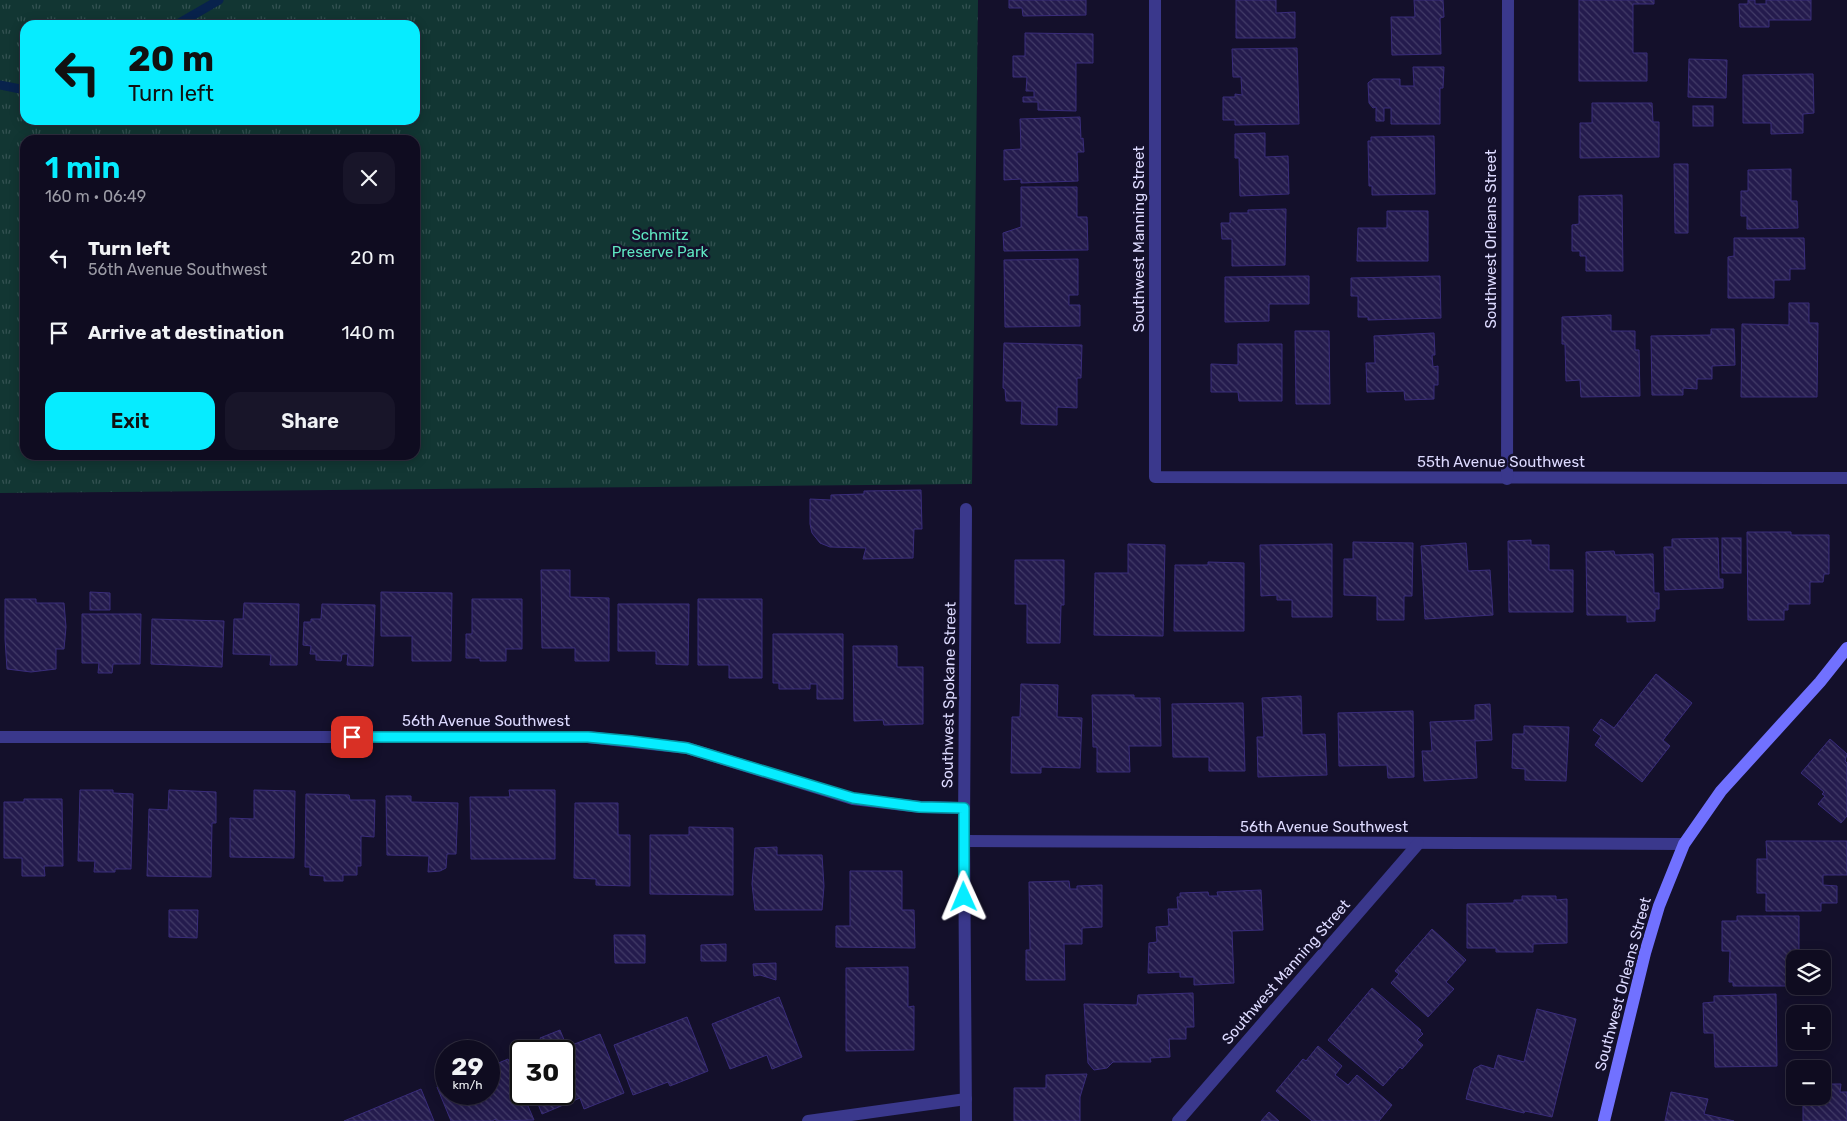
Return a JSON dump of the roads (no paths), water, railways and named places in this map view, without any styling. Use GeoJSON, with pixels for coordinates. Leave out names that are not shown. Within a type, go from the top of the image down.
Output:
{"type":"FeatureCollection","features":[{"type":"Feature","properties":{"kind":"street","name":"Southwest Manning Street"},"geometry":{"type":"LineString","coordinates":[[1155,0],[1155,477]]}},
{"type":"Feature","properties":{"kind":"street","name":"Southwest Orleans Street"},"geometry":{"type":"LineString","coordinates":[[1507,479],[1508,0]]}},
{"type":"Feature","properties":{"kind":"street","name":"55th Avenue Southwest"},"geometry":{"type":"LineString","coordinates":[[1155,477],[1847,478]]}},
{"type":"Feature","properties":{"kind":"street","name":"Southwest Spokane Street"},"geometry":{"type":"LineString","coordinates":[[966,509],[964,808],[966,1121]]}},
{"type":"Feature","properties":{"kind":"street","name":"Southwest Orleans Street"},"geometry":{"type":"LineString","coordinates":[[1604,1121],[1645,953],[1659,906],[1684,844],[1721,790],[1820,682],[1847,648]]}},
{"type":"Feature","properties":{"kind":"street","name":"56th Avenue Southwest"},"geometry":{"type":"LineString","coordinates":[[0,737],[588,737],[687,748],[853,798],[920,807],[964,808]]}},
{"type":"Feature","properties":{"kind":"street","name":"56th Avenue Southwest"},"geometry":{"type":"LineString","coordinates":[[964,841],[1684,844]]}},
{"type":"Feature","properties":{"kind":"street","name":"Southwest Manning Street"},"geometry":{"type":"LineString","coordinates":[[1178,1121],[1418,844]]}},
{"type":"Feature","properties":{"kind":"street"},"geometry":{"type":"LineString","coordinates":[[808,1121],[966,1099]]}},
{"type":"Feature","properties":{"kind":"waterway"},"geometry":{"type":"LineString","coordinates":[[185,20],[219,0]]}},
{"type":"Feature","properties":{"kind":"waterway"},"geometry":{"type":"LineString","coordinates":[[0,85],[20,89]]}},
{"type":"Feature","properties":{"kind":"park label","name":"Schmitz Preserve Park"},"geometry":{"type":"Point","coordinates":[660,244]}}]}
